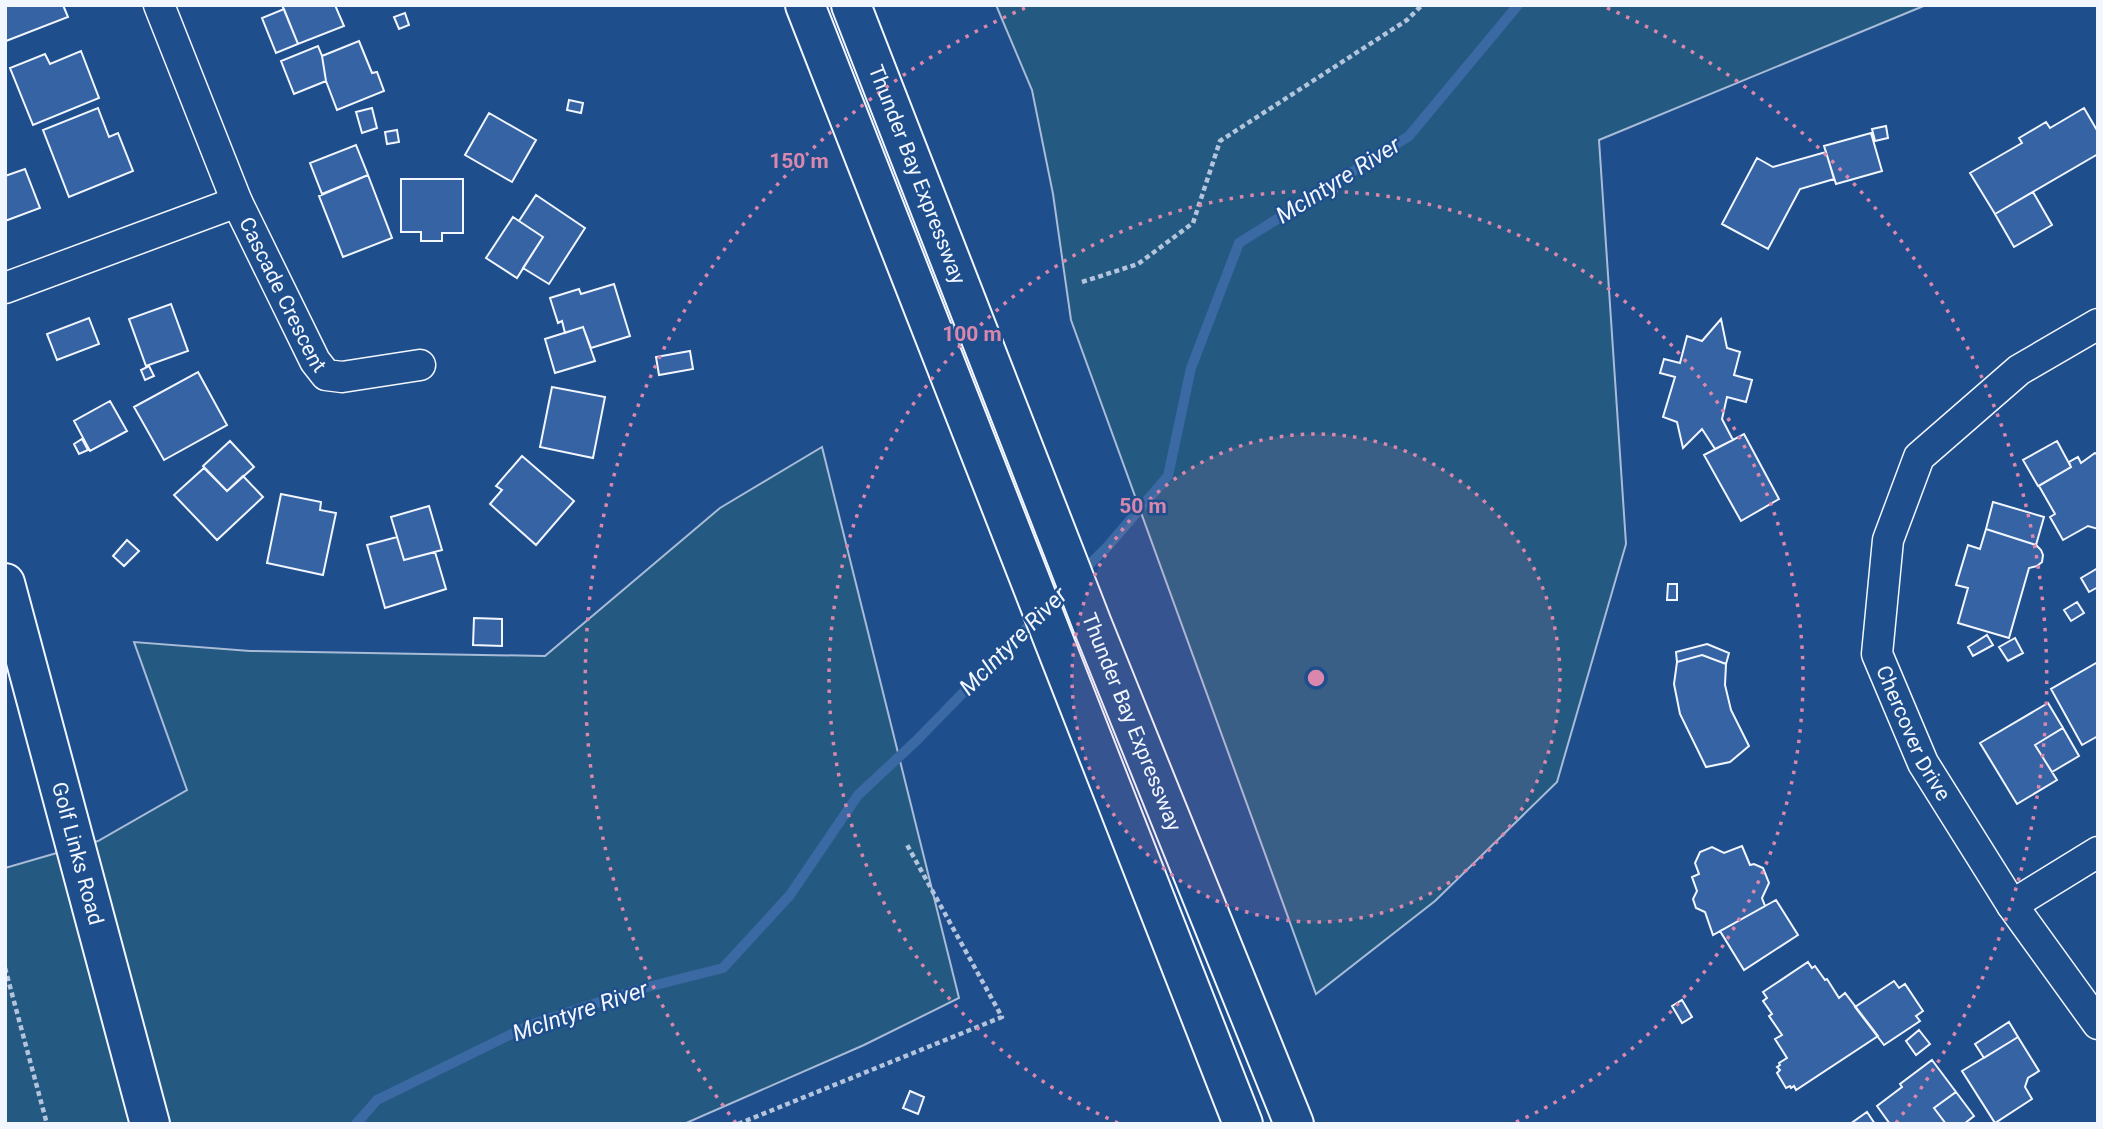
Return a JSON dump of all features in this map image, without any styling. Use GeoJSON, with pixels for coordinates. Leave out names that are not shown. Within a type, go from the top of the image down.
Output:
{"type":"FeatureCollection","features":[{"type":"Feature","properties":{"kind":"main road","name":"Thunder Bay Expressway"},"geometry":{"type":"LineString","coordinates":[[805,5],[1243,1124]]}},
{"type":"Feature","properties":{"kind":"main road","name":"Thunder Bay Expressway"},"geometry":{"type":"LineString","coordinates":[[851,5],[1092,624],[1294,1124]]}},
{"type":"Feature","properties":{"kind":"main road","name":"Golf Links Road"},"geometry":{"type":"LineString","coordinates":[[5,583],[150,1124]]}},
{"type":"Feature","properties":{"kind":"street","name":"Cascade Crescent"},"geometry":{"type":"LineString","coordinates":[[159,5],[237,202],[315,361],[326,375],[342,377],[420,365]]}},
{"type":"Feature","properties":{"kind":"street","name":"Cascade Crescent"},"geometry":{"type":"LineString","coordinates":[[5,288],[237,202]]}},
{"type":"Feature","properties":{"kind":"street","name":"Chercover Drive"},"geometry":{"type":"LineString","coordinates":[[2098,324],[2019,370],[1919,457],[1888,540],[1877,654],[1923,763],[2012,905],[2098,1024]]}},
{"type":"Feature","properties":{"kind":"street"},"geometry":{"type":"LineString","coordinates":[[2012,905],[2098,852]]}},
{"type":"Feature","properties":{"kind":"path"},"geometry":{"type":"LineString","coordinates":[[1082,282],[1138,264],[1193,223],[1220,141],[1407,20],[1422,5]]}},
{"type":"Feature","properties":{"kind":"path"},"geometry":{"type":"LineString","coordinates":[[738,1124],[1002,1017],[906,843]]}},
{"type":"Feature","properties":{"kind":"path"},"geometry":{"type":"LineString","coordinates":[[5,968],[47,1124]]}},
{"type":"Feature","properties":{"kind":"shaded area"},"geometry":{"type":"Polygon","coordinates":[[[996,5],[1926,5],[1599,140],[1626,544],[1557,782],[1435,901],[1316,994],[1071,320],[1053,194],[1032,90],[996,5]]]}},
{"type":"Feature","properties":{"kind":"shaded area"},"geometry":{"type":"Polygon","coordinates":[[[822,447],[959,998],[864,1045],[684,1124],[5,1124],[5,868],[98,841],[187,790],[134,642],[250,651],[545,656],[720,508],[822,447]]]}},
{"type":"Feature","properties":{"kind":"building"},"geometry":{"type":"Polygon","coordinates":[[[5,5],[63,5],[68,17],[6,41],[5,5]]]}},
{"type":"Feature","properties":{"kind":"building"},"geometry":{"type":"Polygon","coordinates":[[[282,5],[335,5],[344,26],[298,44],[282,5]]]}},
{"type":"Feature","properties":{"kind":"building"},"geometry":{"type":"Polygon","coordinates":[[[284,9],[298,44],[276,53],[262,18],[284,9]]]}},
{"type":"Feature","properties":{"kind":"building"},"geometry":{"type":"Polygon","coordinates":[[[405,13],[409,25],[399,29],[394,17],[405,13]]]}},
{"type":"Feature","properties":{"kind":"building"},"geometry":{"type":"Polygon","coordinates":[[[359,41],[372,73],[377,72],[384,91],[337,110],[326,81],[322,56],[359,41]]]}},
{"type":"Feature","properties":{"kind":"building"},"geometry":{"type":"Polygon","coordinates":[[[318,46],[326,81],[294,94],[281,61],[318,46]]]}},
{"type":"Feature","properties":{"kind":"building"},"geometry":{"type":"Polygon","coordinates":[[[81,51],[99,98],[33,125],[10,68],[45,54],[50,64],[81,51]]]}},
{"type":"Feature","properties":{"kind":"building"},"geometry":{"type":"Polygon","coordinates":[[[569,100],[583,103],[581,113],[567,110],[569,100]]]}},
{"type":"Feature","properties":{"kind":"building"},"geometry":{"type":"Polygon","coordinates":[[[98,108],[109,137],[118,133],[133,171],[69,197],[43,130],[98,108]]]}},
{"type":"Feature","properties":{"kind":"building"},"geometry":{"type":"Polygon","coordinates":[[[372,108],[377,128],[362,133],[356,112],[372,108]]]}},
{"type":"Feature","properties":{"kind":"building"},"geometry":{"type":"Polygon","coordinates":[[[2084,108],[2098,132],[2098,154],[1995,214],[1970,173],[2022,143],[2019,138],[2046,122],[2050,128],[2084,108]]]}},
{"type":"Feature","properties":{"kind":"building"},"geometry":{"type":"Polygon","coordinates":[[[489,113],[536,140],[512,182],[465,155],[489,113]]]}},
{"type":"Feature","properties":{"kind":"building"},"geometry":{"type":"Polygon","coordinates":[[[1886,126],[1888,138],[1875,141],[1872,129],[1886,126]]]}},
{"type":"Feature","properties":{"kind":"building"},"geometry":{"type":"Polygon","coordinates":[[[397,130],[399,142],[387,144],[385,132],[397,130]]]}},
{"type":"Feature","properties":{"kind":"building"},"geometry":{"type":"Polygon","coordinates":[[[1871,133],[1882,171],[1836,184],[1824,146],[1871,133]]]}},
{"type":"Feature","properties":{"kind":"building"},"geometry":{"type":"Polygon","coordinates":[[[356,145],[368,175],[322,194],[310,163],[356,145]]]}},
{"type":"Feature","properties":{"kind":"building"},"geometry":{"type":"Polygon","coordinates":[[[1826,152],[1834,179],[1800,189],[1768,249],[1722,224],[1757,158],[1773,167],[1826,152]]]}},
{"type":"Feature","properties":{"kind":"building"},"geometry":{"type":"Polygon","coordinates":[[[25,169],[40,208],[5,221],[5,176],[25,169]]]}},
{"type":"Feature","properties":{"kind":"building"},"geometry":{"type":"Polygon","coordinates":[[[368,175],[392,238],[343,257],[319,196],[368,175]]]}},
{"type":"Feature","properties":{"kind":"building"},"geometry":{"type":"Polygon","coordinates":[[[401,179],[463,179],[463,233],[442,233],[442,241],[421,241],[421,232],[401,232],[401,179]]]}},
{"type":"Feature","properties":{"kind":"building"},"geometry":{"type":"Polygon","coordinates":[[[2033,192],[2052,225],[2014,247],[1995,214],[2033,192]]]}},
{"type":"Feature","properties":{"kind":"building"},"geometry":{"type":"Polygon","coordinates":[[[536,195],[585,228],[549,284],[523,268],[543,237],[519,221],[536,195]]]}},
{"type":"Feature","properties":{"kind":"building"},"geometry":{"type":"Polygon","coordinates":[[[513,217],[543,237],[517,278],[486,258],[513,217]]]}},
{"type":"Feature","properties":{"kind":"building"},"geometry":{"type":"Polygon","coordinates":[[[614,284],[630,336],[591,348],[583,327],[565,333],[562,321],[558,323],[550,298],[579,289],[581,294],[614,284]]]}},
{"type":"Feature","properties":{"kind":"building"},"geometry":{"type":"Polygon","coordinates":[[[171,304],[188,351],[146,366],[129,319],[171,304]]]}},
{"type":"Feature","properties":{"kind":"building"},"geometry":{"type":"Polygon","coordinates":[[[89,318],[99,344],[57,360],[47,334],[89,318]]]}},
{"type":"Feature","properties":{"kind":"building"},"geometry":{"type":"Polygon","coordinates":[[[1721,319],[1727,348],[1740,352],[1734,375],[1752,380],[1746,402],[1727,397],[1722,419],[1733,440],[1715,449],[1702,429],[1683,448],[1677,422],[1663,417],[1675,377],[1660,373],[1664,359],[1680,363],[1687,336],[1702,341],[1721,319]]]}},
{"type":"Feature","properties":{"kind":"building"},"geometry":{"type":"Polygon","coordinates":[[[583,327],[595,361],[555,373],[545,339],[583,327]]]}},
{"type":"Feature","properties":{"kind":"building"},"geometry":{"type":"Polygon","coordinates":[[[690,351],[693,369],[659,375],[656,357],[690,351]]]}},
{"type":"Feature","properties":{"kind":"building"},"geometry":{"type":"Polygon","coordinates":[[[149,366],[154,376],[145,380],[141,370],[149,366]]]}},
{"type":"Feature","properties":{"kind":"building"},"geometry":{"type":"Polygon","coordinates":[[[198,372],[227,425],[164,460],[134,407],[198,372]]]}},
{"type":"Feature","properties":{"kind":"building"},"geometry":{"type":"Polygon","coordinates":[[[552,387],[605,397],[593,458],[540,447],[552,387]]]}},
{"type":"Feature","properties":{"kind":"building"},"geometry":{"type":"Polygon","coordinates":[[[110,401],[127,431],[90,451],[74,421],[110,401]]]}},
{"type":"Feature","properties":{"kind":"building"},"geometry":{"type":"Polygon","coordinates":[[[1744,434],[1779,499],[1741,521],[1704,455],[1744,434]]]}},
{"type":"Feature","properties":{"kind":"building"},"geometry":{"type":"Polygon","coordinates":[[[82,439],[88,450],[79,454],[74,444],[82,439]]]}},
{"type":"Feature","properties":{"kind":"building"},"geometry":{"type":"Polygon","coordinates":[[[230,441],[254,467],[227,491],[203,466],[230,441]]]}},
{"type":"Feature","properties":{"kind":"building"},"geometry":{"type":"Polygon","coordinates":[[[2057,441],[2071,467],[2038,486],[2023,460],[2057,441]]]}},
{"type":"Feature","properties":{"kind":"building"},"geometry":{"type":"Polygon","coordinates":[[[2095,453],[2098,455],[2098,529],[2088,526],[2063,540],[2050,517],[2055,514],[2039,486],[2071,467],[2069,462],[2078,457],[2081,463],[2095,453]]]}},
{"type":"Feature","properties":{"kind":"building"},"geometry":{"type":"Polygon","coordinates":[[[522,456],[574,501],[536,545],[490,504],[502,490],[496,486],[522,456]]]}},
{"type":"Feature","properties":{"kind":"building"},"geometry":{"type":"Polygon","coordinates":[[[204,468],[227,491],[243,476],[263,497],[217,540],[174,495],[204,468]]]}},
{"type":"Feature","properties":{"kind":"building"},"geometry":{"type":"Polygon","coordinates":[[[281,494],[321,502],[320,510],[336,513],[323,575],[267,563],[281,494]]]}},
{"type":"Feature","properties":{"kind":"building"},"geometry":{"type":"Polygon","coordinates":[[[1993,502],[2044,517],[2036,545],[1986,529],[1993,502]]]}},
{"type":"Feature","properties":{"kind":"building"},"geometry":{"type":"Polygon","coordinates":[[[429,506],[442,550],[404,560],[391,517],[429,506]]]}},
{"type":"Feature","properties":{"kind":"building"},"geometry":{"type":"Polygon","coordinates":[[[1986,529],[2036,545],[2043,555],[2042,562],[2029,568],[2009,638],[1958,623],[1968,588],[1956,585],[1968,545],[1980,549],[1986,529]]]}},
{"type":"Feature","properties":{"kind":"building"},"geometry":{"type":"Polygon","coordinates":[[[397,537],[404,560],[435,552],[446,589],[385,608],[367,545],[397,537]]]}},
{"type":"Feature","properties":{"kind":"building"},"geometry":{"type":"Polygon","coordinates":[[[127,540],[139,551],[124,566],[113,556],[127,540]]]}},
{"type":"Feature","properties":{"kind":"building"},"geometry":{"type":"Polygon","coordinates":[[[2098,568],[2098,587],[2089,592],[2081,578],[2098,568]]]}},
{"type":"Feature","properties":{"kind":"building"},"geometry":{"type":"Polygon","coordinates":[[[1668,584],[1677,584],[1677,600],[1667,600],[1668,584]]]}},
{"type":"Feature","properties":{"kind":"building"},"geometry":{"type":"Polygon","coordinates":[[[2077,602],[2084,613],[2071,621],[2064,610],[2077,602]]]}},
{"type":"Feature","properties":{"kind":"building"},"geometry":{"type":"Polygon","coordinates":[[[474,618],[502,619],[502,646],[473,645],[474,618]]]}},
{"type":"Feature","properties":{"kind":"building"},"geometry":{"type":"Polygon","coordinates":[[[1987,635],[1993,645],[1973,656],[1968,647],[1987,635]]]}},
{"type":"Feature","properties":{"kind":"building"},"geometry":{"type":"Polygon","coordinates":[[[2015,638],[2023,653],[2008,661],[1999,647],[2015,638]]]}},
{"type":"Feature","properties":{"kind":"building"},"geometry":{"type":"Polygon","coordinates":[[[1707,644],[1729,653],[1726,664],[1702,655],[1677,662],[1676,652],[1707,644]]]}},
{"type":"Feature","properties":{"kind":"building"},"geometry":{"type":"Polygon","coordinates":[[[1702,655],[1726,664],[1725,685],[1731,710],[1749,746],[1730,762],[1706,767],[1680,714],[1674,684],[1677,662],[1702,655]]]}},
{"type":"Feature","properties":{"kind":"building"},"geometry":{"type":"Polygon","coordinates":[[[2098,662],[2098,736],[2082,745],[2051,689],[2098,662]]]}},
{"type":"Feature","properties":{"kind":"building"},"geometry":{"type":"Polygon","coordinates":[[[2048,703],[2063,728],[2035,745],[2057,780],[2017,804],[1980,743],[2048,703]]]}},
{"type":"Feature","properties":{"kind":"building"},"geometry":{"type":"Polygon","coordinates":[[[2063,728],[2079,756],[2052,772],[2035,745],[2063,728]]]}},
{"type":"Feature","properties":{"kind":"building"},"geometry":{"type":"Polygon","coordinates":[[[1742,846],[1750,865],[1763,868],[1769,883],[1762,898],[1765,906],[1713,935],[1705,912],[1696,908],[1693,899],[1697,891],[1692,877],[1699,874],[1695,863],[1700,852],[1712,847],[1724,853],[1742,846]]]}},
{"type":"Feature","properties":{"kind":"building"},"geometry":{"type":"Polygon","coordinates":[[[1776,900],[1798,935],[1744,970],[1720,931],[1776,900]]]}},
{"type":"Feature","properties":{"kind":"building"},"geometry":{"type":"Polygon","coordinates":[[[1808,962],[1827,979],[1839,998],[1845,993],[1878,1036],[1796,1090],[1794,1086],[1786,1088],[1777,1073],[1780,1070],[1777,1067],[1779,1063],[1787,1058],[1775,1039],[1782,1035],[1769,1016],[1772,1014],[1763,1001],[1767,998],[1763,992],[1808,962]]]}},
{"type":"Feature","properties":{"kind":"building"},"geometry":{"type":"Polygon","coordinates":[[[1894,981],[1899,988],[1905,984],[1923,1011],[1916,1016],[1920,1021],[1884,1045],[1855,1007],[1894,981]]]}},
{"type":"Feature","properties":{"kind":"building"},"geometry":{"type":"Polygon","coordinates":[[[1682,1000],[1692,1017],[1682,1023],[1672,1006],[1682,1000]]]}},
{"type":"Feature","properties":{"kind":"building"},"geometry":{"type":"Polygon","coordinates":[[[2009,1022],[2018,1037],[1984,1058],[1975,1044],[2009,1022]]]}},
{"type":"Feature","properties":{"kind":"building"},"geometry":{"type":"Polygon","coordinates":[[[1919,1030],[1930,1044],[1916,1055],[1906,1041],[1919,1030]]]}},
{"type":"Feature","properties":{"kind":"building"},"geometry":{"type":"Polygon","coordinates":[[[2018,1037],[2039,1071],[2028,1078],[2025,1087],[2032,1099],[1995,1123],[1962,1071],[2018,1037]]]}},
{"type":"Feature","properties":{"kind":"building"},"geometry":{"type":"Polygon","coordinates":[[[1932,1060],[1956,1092],[1934,1108],[1946,1124],[1890,1124],[1877,1106],[1902,1087],[1900,1084],[1932,1060]]]}},
{"type":"Feature","properties":{"kind":"building"},"geometry":{"type":"Polygon","coordinates":[[[910,1091],[924,1097],[918,1114],[903,1108],[910,1091]]]}},
{"type":"Feature","properties":{"kind":"building"},"geometry":{"type":"Polygon","coordinates":[[[1956,1092],[1974,1116],[1964,1124],[1946,1124],[1934,1108],[1956,1092]]]}},
{"type":"Feature","properties":{"kind":"building"},"geometry":{"type":"Polygon","coordinates":[[[1867,1112],[1875,1124],[1850,1124],[1867,1112]]]}},
{"type":"Feature","properties":{"kind":"waterway","name":"McIntyre River"},"geometry":{"type":"LineString","coordinates":[[1081,573],[1168,476],[1191,368],[1239,243],[1409,136],[1518,5]]}},
{"type":"Feature","properties":{"kind":"waterway","name":"McIntyre River"},"geometry":{"type":"LineString","coordinates":[[356,1124],[377,1100],[530,1025],[636,990],[723,968],[790,895],[858,795],[916,741],[1036,618]]}}]}
